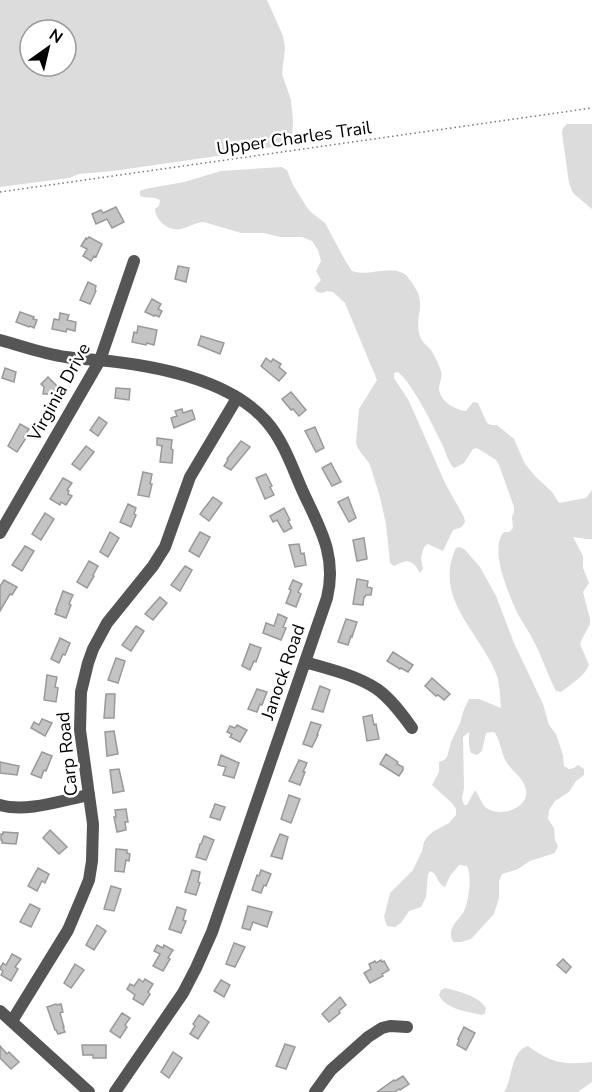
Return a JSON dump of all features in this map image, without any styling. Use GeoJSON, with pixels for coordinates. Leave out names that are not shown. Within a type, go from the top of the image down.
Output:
{"type":"FeatureCollection","features":[{"type":"Feature","properties":{"kind":"street","name":"Virginia Drive"},"geometry":{"type":"LineString","coordinates":[[0,533],[100,360],[134,261]]}},
{"type":"Feature","properties":{"kind":"street","name":"Janock Road"},"geometry":{"type":"LineString","coordinates":[[0,340],[46,353],[153,368],[186,376],[237,398],[260,414],[278,438],[322,533],[331,571],[329,591],[212,932],[183,993],[114,1092]]}},
{"type":"Feature","properties":{"kind":"street","name":"Carp Road"},"geometry":{"type":"LineString","coordinates":[[12,1021],[68,930],[89,880],[93,824],[80,730],[80,706],[84,678],[93,649],[115,611],[153,566],[165,547],[190,477],[237,398]]}},
{"type":"Feature","properties":{"kind":"street"},"geometry":{"type":"LineString","coordinates":[[305,662],[358,679],[377,690],[399,711],[412,728]]}},
{"type":"Feature","properties":{"kind":"street"},"geometry":{"type":"LineString","coordinates":[[0,804],[13,808],[24,808],[89,795]]}},
{"type":"Feature","properties":{"kind":"street"},"geometry":{"type":"LineString","coordinates":[[0,1011],[89,1092]]}},
{"type":"Feature","properties":{"kind":"street"},"geometry":{"type":"LineString","coordinates":[[315,1092],[331,1070],[368,1037],[382,1028],[407,1027]]}},
{"type":"Feature","properties":{"kind":"path","name":"Upper Charles Trail"},"geometry":{"type":"LineString","coordinates":[[0,192],[592,108]]}},
{"type":"Feature","properties":{"kind":"shaded area"},"geometry":{"type":"Polygon","coordinates":[[[0,0],[267,0],[283,36],[285,48],[282,74],[291,100],[292,139],[278,146],[238,153],[79,174],[69,178],[0,187],[0,0]]]}},
{"type":"Feature","properties":{"kind":"shaded area"},"geometry":{"type":"Polygon","coordinates":[[[567,124],[592,124],[592,209],[573,193],[569,183],[562,133],[567,124]]]}},
{"type":"Feature","properties":{"kind":"shaded area"},"geometry":{"type":"Polygon","coordinates":[[[282,167],[287,170],[293,185],[308,209],[325,223],[352,271],[364,273],[397,271],[406,275],[412,283],[417,291],[420,305],[418,329],[423,342],[432,352],[440,369],[442,376],[439,389],[445,401],[457,409],[466,411],[473,402],[478,403],[487,423],[497,425],[514,439],[525,464],[552,492],[559,503],[586,498],[592,490],[592,539],[573,537],[583,556],[583,568],[589,583],[583,592],[590,624],[580,644],[589,665],[581,677],[561,692],[556,691],[553,685],[536,646],[515,608],[502,574],[498,550],[504,532],[509,532],[513,528],[514,507],[499,465],[496,460],[477,448],[473,449],[464,463],[454,468],[422,405],[410,385],[398,372],[394,373],[394,378],[409,401],[465,522],[462,527],[453,530],[443,551],[428,544],[424,547],[421,558],[423,569],[420,573],[415,565],[407,561],[394,566],[390,563],[386,524],[380,497],[370,465],[356,442],[359,409],[377,380],[345,303],[333,292],[317,292],[314,288],[321,280],[316,271],[321,261],[312,241],[302,237],[241,233],[204,222],[180,229],[167,227],[156,213],[155,209],[159,206],[160,200],[140,196],[140,191],[145,189],[184,182],[221,171],[282,167]]]}},
{"type":"Feature","properties":{"kind":"shaded area"},"geometry":{"type":"Polygon","coordinates":[[[460,547],[465,550],[480,567],[496,596],[514,643],[543,704],[549,725],[556,734],[564,766],[569,769],[578,765],[584,769],[584,775],[576,781],[569,792],[555,801],[549,810],[548,819],[554,828],[558,846],[555,853],[502,874],[494,914],[471,939],[461,942],[453,942],[451,932],[465,909],[469,893],[470,881],[467,866],[459,865],[445,887],[430,871],[426,897],[421,907],[409,911],[401,923],[395,927],[387,926],[384,917],[390,893],[413,870],[427,837],[449,823],[456,815],[456,809],[452,803],[432,785],[439,772],[439,762],[447,757],[469,699],[479,699],[501,708],[499,684],[495,671],[460,613],[454,598],[450,582],[450,566],[456,548],[460,547]],[[469,732],[463,737],[464,788],[462,798],[464,805],[467,805],[475,790],[488,809],[500,812],[519,806],[526,796],[525,786],[505,759],[495,733],[486,733],[482,751],[477,755],[471,753],[469,732]]]}},
{"type":"Feature","properties":{"kind":"shaded area"},"geometry":{"type":"Polygon","coordinates":[[[445,988],[478,1000],[486,1008],[485,1013],[482,1015],[464,1011],[446,1004],[439,995],[445,988]]]}},
{"type":"Feature","properties":{"kind":"shaded area"},"geometry":{"type":"Polygon","coordinates":[[[528,1046],[558,1062],[592,1062],[592,1082],[578,1092],[504,1092],[518,1053],[528,1046]]]}},
{"type":"Feature","properties":{"kind":"building"},"geometry":{"type":"Polygon","coordinates":[[[116,207],[124,222],[112,228],[107,219],[96,224],[92,214],[101,210],[103,213],[116,207]]]}},
{"type":"Feature","properties":{"kind":"building"},"geometry":{"type":"Polygon","coordinates":[[[89,237],[102,244],[96,257],[94,256],[91,261],[83,256],[87,249],[81,246],[89,237]]]}},
{"type":"Feature","properties":{"kind":"building"},"geometry":{"type":"Polygon","coordinates":[[[178,266],[189,268],[186,282],[175,279],[178,266]]]}},
{"type":"Feature","properties":{"kind":"building"},"geometry":{"type":"Polygon","coordinates":[[[88,282],[96,286],[90,304],[80,300],[88,282]]]}},
{"type":"Feature","properties":{"kind":"building"},"geometry":{"type":"Polygon","coordinates":[[[152,299],[161,304],[158,309],[162,311],[159,317],[145,312],[152,299]]]}},
{"type":"Feature","properties":{"kind":"building"},"geometry":{"type":"Polygon","coordinates":[[[20,312],[37,320],[34,328],[16,322],[20,312]]]}},
{"type":"Feature","properties":{"kind":"building"},"geometry":{"type":"Polygon","coordinates":[[[60,313],[69,315],[67,320],[76,322],[75,331],[52,329],[54,319],[59,320],[60,313]]]}},
{"type":"Feature","properties":{"kind":"building"},"geometry":{"type":"Polygon","coordinates":[[[138,326],[157,330],[154,345],[132,342],[138,326]]]}},
{"type":"Feature","properties":{"kind":"building"},"geometry":{"type":"Polygon","coordinates":[[[201,336],[224,343],[220,354],[198,345],[201,336]]]}},
{"type":"Feature","properties":{"kind":"building"},"geometry":{"type":"Polygon","coordinates":[[[266,358],[271,362],[273,359],[281,364],[279,367],[286,373],[279,381],[261,366],[266,358]]]}},
{"type":"Feature","properties":{"kind":"building"},"geometry":{"type":"Polygon","coordinates":[[[5,368],[16,372],[14,382],[2,378],[5,368]]]}},
{"type":"Feature","properties":{"kind":"building"},"geometry":{"type":"Polygon","coordinates":[[[48,377],[58,387],[50,394],[43,394],[44,387],[41,384],[48,377]]]}},
{"type":"Feature","properties":{"kind":"building"},"geometry":{"type":"Polygon","coordinates":[[[116,388],[130,389],[129,400],[115,398],[116,388]]]}},
{"type":"Feature","properties":{"kind":"building"},"geometry":{"type":"Polygon","coordinates":[[[291,392],[306,410],[299,416],[282,399],[291,392]]]}},
{"type":"Feature","properties":{"kind":"building"},"geometry":{"type":"Polygon","coordinates":[[[182,409],[183,413],[192,410],[195,419],[174,428],[171,418],[177,416],[175,411],[182,409]]]}},
{"type":"Feature","properties":{"kind":"building"},"geometry":{"type":"Polygon","coordinates":[[[99,417],[107,423],[98,436],[90,430],[99,417]]]}},
{"type":"Feature","properties":{"kind":"building"},"geometry":{"type":"Polygon","coordinates":[[[20,424],[29,429],[17,452],[8,446],[20,424]]]}},
{"type":"Feature","properties":{"kind":"building"},"geometry":{"type":"Polygon","coordinates":[[[315,427],[324,448],[316,452],[305,431],[315,427]]]}},
{"type":"Feature","properties":{"kind":"building"},"geometry":{"type":"Polygon","coordinates":[[[157,438],[172,440],[172,463],[160,462],[162,446],[157,445],[157,438]]]}},
{"type":"Feature","properties":{"kind":"building"},"geometry":{"type":"Polygon","coordinates":[[[241,441],[250,447],[231,470],[224,466],[241,441]]]}},
{"type":"Feature","properties":{"kind":"building"},"geometry":{"type":"Polygon","coordinates":[[[86,446],[94,452],[80,470],[72,464],[86,446]]]}},
{"type":"Feature","properties":{"kind":"building"},"geometry":{"type":"Polygon","coordinates":[[[331,463],[341,482],[332,486],[322,468],[331,463]]]}},
{"type":"Feature","properties":{"kind":"building"},"geometry":{"type":"Polygon","coordinates":[[[143,472],[152,474],[149,497],[138,495],[143,472]]]}},
{"type":"Feature","properties":{"kind":"building"},"geometry":{"type":"Polygon","coordinates":[[[266,474],[274,495],[265,499],[256,478],[266,474]]]}},
{"type":"Feature","properties":{"kind":"building"},"geometry":{"type":"Polygon","coordinates":[[[63,478],[72,483],[67,490],[72,496],[66,505],[61,502],[60,505],[50,499],[63,478]]]}},
{"type":"Feature","properties":{"kind":"building"},"geometry":{"type":"Polygon","coordinates":[[[213,497],[222,503],[209,521],[200,514],[213,497]]]}},
{"type":"Feature","properties":{"kind":"building"},"geometry":{"type":"Polygon","coordinates":[[[348,497],[356,518],[349,522],[338,502],[348,497]]]}},
{"type":"Feature","properties":{"kind":"building"},"geometry":{"type":"Polygon","coordinates":[[[128,504],[136,508],[131,527],[120,522],[128,504]]]}},
{"type":"Feature","properties":{"kind":"building"},"geometry":{"type":"Polygon","coordinates":[[[284,508],[292,528],[284,532],[277,520],[273,522],[270,516],[284,508]]]}},
{"type":"Feature","properties":{"kind":"building"},"geometry":{"type":"Polygon","coordinates":[[[45,513],[54,519],[41,540],[32,534],[45,513]]]}},
{"type":"Feature","properties":{"kind":"building"},"geometry":{"type":"Polygon","coordinates":[[[110,532],[119,538],[108,557],[100,552],[110,532]]]}},
{"type":"Feature","properties":{"kind":"building"},"geometry":{"type":"Polygon","coordinates":[[[200,532],[210,537],[199,557],[189,551],[200,532]]]}},
{"type":"Feature","properties":{"kind":"building"},"geometry":{"type":"Polygon","coordinates":[[[364,538],[367,559],[357,561],[353,540],[364,538]]]}},
{"type":"Feature","properties":{"kind":"building"},"geometry":{"type":"Polygon","coordinates":[[[299,544],[301,554],[304,553],[306,565],[295,567],[289,545],[299,544]]]}},
{"type":"Feature","properties":{"kind":"building"},"geometry":{"type":"Polygon","coordinates":[[[25,546],[34,551],[22,571],[12,565],[25,546]]]}},
{"type":"Feature","properties":{"kind":"building"},"geometry":{"type":"Polygon","coordinates":[[[89,561],[98,566],[87,588],[77,582],[89,561]]]}},
{"type":"Feature","properties":{"kind":"building"},"geometry":{"type":"Polygon","coordinates":[[[185,566],[192,570],[180,591],[171,585],[185,566]]]}},
{"type":"Feature","properties":{"kind":"building"},"geometry":{"type":"Polygon","coordinates":[[[357,579],[368,581],[367,587],[372,588],[371,595],[364,597],[363,605],[353,604],[357,579]]]}},
{"type":"Feature","properties":{"kind":"building"},"geometry":{"type":"Polygon","coordinates":[[[4,580],[17,587],[0,611],[0,586],[4,580]]]}},
{"type":"Feature","properties":{"kind":"building"},"geometry":{"type":"Polygon","coordinates":[[[293,580],[302,584],[298,592],[301,594],[296,607],[286,603],[293,580]]]}},
{"type":"Feature","properties":{"kind":"building"},"geometry":{"type":"Polygon","coordinates":[[[63,591],[73,595],[66,618],[55,614],[63,591]]]}},
{"type":"Feature","properties":{"kind":"building"},"geometry":{"type":"Polygon","coordinates":[[[160,597],[167,603],[153,620],[145,614],[160,597]]]}},
{"type":"Feature","properties":{"kind":"building"},"geometry":{"type":"Polygon","coordinates":[[[278,614],[287,618],[281,640],[263,633],[266,623],[274,626],[278,614]]]}},
{"type":"Feature","properties":{"kind":"building"},"geometry":{"type":"Polygon","coordinates":[[[346,619],[357,622],[348,645],[338,642],[346,619]]]}},
{"type":"Feature","properties":{"kind":"building"},"geometry":{"type":"Polygon","coordinates":[[[136,626],[144,631],[131,651],[122,645],[136,626]]]}},
{"type":"Feature","properties":{"kind":"building"},"geometry":{"type":"Polygon","coordinates":[[[60,638],[70,643],[59,663],[51,659],[60,638]]]}},
{"type":"Feature","properties":{"kind":"building"},"geometry":{"type":"Polygon","coordinates":[[[250,644],[261,648],[250,670],[242,666],[250,644]]]}},
{"type":"Feature","properties":{"kind":"building"},"geometry":{"type":"Polygon","coordinates":[[[393,652],[413,665],[408,672],[387,661],[393,652]]]}},
{"type":"Feature","properties":{"kind":"building"},"geometry":{"type":"Polygon","coordinates":[[[116,658],[125,661],[118,683],[108,680],[116,658]]]}},
{"type":"Feature","properties":{"kind":"building"},"geometry":{"type":"Polygon","coordinates":[[[47,675],[57,677],[56,702],[44,700],[47,675]]]}},
{"type":"Feature","properties":{"kind":"building"},"geometry":{"type":"Polygon","coordinates":[[[432,678],[450,694],[444,700],[425,686],[432,678]]]}},
{"type":"Feature","properties":{"kind":"building"},"geometry":{"type":"Polygon","coordinates":[[[320,686],[330,690],[323,712],[312,709],[320,686]]]}},
{"type":"Feature","properties":{"kind":"building"},"geometry":{"type":"Polygon","coordinates":[[[257,689],[267,692],[257,712],[248,709],[257,689]]]}},
{"type":"Feature","properties":{"kind":"building"},"geometry":{"type":"Polygon","coordinates":[[[106,694],[115,694],[114,718],[104,718],[106,694]]]}},
{"type":"Feature","properties":{"kind":"building"},"geometry":{"type":"Polygon","coordinates":[[[372,715],[379,739],[367,741],[363,717],[372,715]]]}},
{"type":"Feature","properties":{"kind":"building"},"geometry":{"type":"Polygon","coordinates":[[[42,719],[52,723],[45,736],[31,728],[34,722],[39,725],[42,719]]]}},
{"type":"Feature","properties":{"kind":"building"},"geometry":{"type":"Polygon","coordinates":[[[311,722],[321,725],[312,747],[303,744],[311,722]]]}},
{"type":"Feature","properties":{"kind":"building"},"geometry":{"type":"Polygon","coordinates":[[[237,725],[247,730],[240,742],[230,737],[232,734],[227,732],[230,726],[235,728],[237,725]]]}},
{"type":"Feature","properties":{"kind":"building"},"geometry":{"type":"Polygon","coordinates":[[[114,731],[118,754],[107,756],[105,732],[114,731]]]}},
{"type":"Feature","properties":{"kind":"building"},"geometry":{"type":"Polygon","coordinates":[[[42,752],[52,756],[41,778],[31,774],[42,752]]]}},
{"type":"Feature","properties":{"kind":"building"},"geometry":{"type":"Polygon","coordinates":[[[386,754],[403,767],[399,776],[380,764],[386,754]]]}},
{"type":"Feature","properties":{"kind":"building"},"geometry":{"type":"Polygon","coordinates":[[[221,755],[239,763],[234,778],[223,775],[226,767],[218,765],[221,755]]]}},
{"type":"Feature","properties":{"kind":"building"},"geometry":{"type":"Polygon","coordinates":[[[299,760],[307,763],[300,785],[289,781],[299,760]]]}},
{"type":"Feature","properties":{"kind":"building"},"geometry":{"type":"Polygon","coordinates":[[[0,762],[19,766],[17,775],[0,773],[0,762]]]}},
{"type":"Feature","properties":{"kind":"building"},"geometry":{"type":"Polygon","coordinates":[[[119,769],[124,791],[113,793],[110,770],[119,769]]]}},
{"type":"Feature","properties":{"kind":"building"},"geometry":{"type":"Polygon","coordinates":[[[289,795],[300,799],[291,823],[281,819],[289,795]]]}},
{"type":"Feature","properties":{"kind":"building"},"geometry":{"type":"Polygon","coordinates":[[[215,804],[225,807],[220,820],[210,817],[215,804]]]}},
{"type":"Feature","properties":{"kind":"building"},"geometry":{"type":"Polygon","coordinates":[[[126,809],[128,822],[125,822],[126,830],[117,832],[115,810],[126,809]]]}},
{"type":"Feature","properties":{"kind":"building"},"geometry":{"type":"Polygon","coordinates":[[[50,830],[67,847],[59,854],[43,838],[50,830]]]}},
{"type":"Feature","properties":{"kind":"building"},"geometry":{"type":"Polygon","coordinates":[[[3,832],[18,833],[16,844],[2,843],[1,834],[3,832]]]}},
{"type":"Feature","properties":{"kind":"building"},"geometry":{"type":"Polygon","coordinates":[[[280,834],[288,837],[282,859],[271,856],[280,834]]]}},
{"type":"Feature","properties":{"kind":"building"},"geometry":{"type":"Polygon","coordinates":[[[204,836],[214,840],[206,860],[196,857],[204,836]]]}},
{"type":"Feature","properties":{"kind":"building"},"geometry":{"type":"Polygon","coordinates":[[[116,849],[127,850],[130,854],[129,861],[126,860],[124,872],[115,871],[116,849]]]}},
{"type":"Feature","properties":{"kind":"building"},"geometry":{"type":"Polygon","coordinates":[[[38,868],[49,874],[45,883],[42,881],[37,891],[28,886],[38,868]]]}},
{"type":"Feature","properties":{"kind":"building"},"geometry":{"type":"Polygon","coordinates":[[[192,870],[200,872],[198,882],[200,883],[196,895],[185,892],[192,870]]]}},
{"type":"Feature","properties":{"kind":"building"},"geometry":{"type":"Polygon","coordinates":[[[261,870],[271,874],[261,893],[252,890],[261,870]]]}},
{"type":"Feature","properties":{"kind":"building"},"geometry":{"type":"Polygon","coordinates":[[[111,886],[121,889],[114,911],[104,909],[111,886]]]}},
{"type":"Feature","properties":{"kind":"building"},"geometry":{"type":"Polygon","coordinates":[[[30,904],[40,909],[31,927],[20,922],[30,904]]]}},
{"type":"Feature","properties":{"kind":"building"},"geometry":{"type":"Polygon","coordinates":[[[248,906],[272,912],[267,927],[253,922],[250,930],[242,928],[248,906]]]}},
{"type":"Feature","properties":{"kind":"building"},"geometry":{"type":"Polygon","coordinates":[[[177,907],[186,910],[183,920],[186,921],[181,933],[169,929],[177,907]]]}},
{"type":"Feature","properties":{"kind":"building"},"geometry":{"type":"Polygon","coordinates":[[[97,925],[106,931],[94,950],[86,945],[97,925]]]}},
{"type":"Feature","properties":{"kind":"building"},"geometry":{"type":"Polygon","coordinates":[[[234,943],[245,947],[235,967],[226,964],[234,943]]]}},
{"type":"Feature","properties":{"kind":"building"},"geometry":{"type":"Polygon","coordinates":[[[157,945],[163,948],[164,945],[173,950],[163,971],[153,966],[160,954],[154,951],[157,945]]]}},
{"type":"Feature","properties":{"kind":"building"},"geometry":{"type":"Polygon","coordinates":[[[12,954],[21,959],[15,967],[18,969],[11,981],[1,975],[3,971],[0,968],[3,963],[6,965],[12,954]]]}},
{"type":"Feature","properties":{"kind":"building"},"geometry":{"type":"Polygon","coordinates":[[[563,959],[571,967],[566,973],[557,965],[563,959]]]}},
{"type":"Feature","properties":{"kind":"building"},"geometry":{"type":"Polygon","coordinates":[[[381,960],[389,970],[370,983],[364,973],[371,969],[369,964],[381,960]]]}},
{"type":"Feature","properties":{"kind":"building"},"geometry":{"type":"Polygon","coordinates":[[[75,964],[84,970],[71,988],[64,983],[75,964]]]}},
{"type":"Feature","properties":{"kind":"building"},"geometry":{"type":"Polygon","coordinates":[[[139,979],[143,982],[145,979],[153,984],[143,1005],[133,999],[135,995],[127,989],[130,984],[134,986],[139,979]]]}},
{"type":"Feature","properties":{"kind":"building"},"geometry":{"type":"Polygon","coordinates":[[[221,980],[230,985],[224,997],[214,991],[221,980]]]}},
{"type":"Feature","properties":{"kind":"building"},"geometry":{"type":"Polygon","coordinates":[[[340,997],[346,1005],[329,1022],[322,1014],[340,997]]]}},
{"type":"Feature","properties":{"kind":"building"},"geometry":{"type":"Polygon","coordinates":[[[61,1004],[63,1012],[60,1013],[65,1032],[58,1034],[47,1007],[61,1004]]]}},
{"type":"Feature","properties":{"kind":"building"},"geometry":{"type":"Polygon","coordinates":[[[122,1013],[130,1018],[120,1038],[110,1031],[122,1013]]]}},
{"type":"Feature","properties":{"kind":"building"},"geometry":{"type":"Polygon","coordinates":[[[199,1015],[209,1022],[198,1039],[190,1034],[199,1015]]]}},
{"type":"Feature","properties":{"kind":"building"},"geometry":{"type":"Polygon","coordinates":[[[464,1027],[475,1033],[466,1050],[457,1045],[464,1027]]]}},
{"type":"Feature","properties":{"kind":"building"},"geometry":{"type":"Polygon","coordinates":[[[285,1044],[295,1047],[286,1069],[276,1066],[285,1044]]]}},
{"type":"Feature","properties":{"kind":"building"},"geometry":{"type":"Polygon","coordinates":[[[82,1045],[106,1045],[106,1058],[83,1055],[82,1045]]]}},
{"type":"Feature","properties":{"kind":"building"},"geometry":{"type":"Polygon","coordinates":[[[0,1046],[19,1062],[11,1069],[0,1058],[0,1046]]]}},
{"type":"Feature","properties":{"kind":"building"},"geometry":{"type":"Polygon","coordinates":[[[173,1052],[182,1058],[169,1078],[161,1072],[173,1052]]]}},
{"type":"Feature","properties":{"kind":"building"},"geometry":{"type":"Polygon","coordinates":[[[403,1076],[409,1084],[400,1090],[377,1092],[394,1080],[403,1076]]]}}]}
